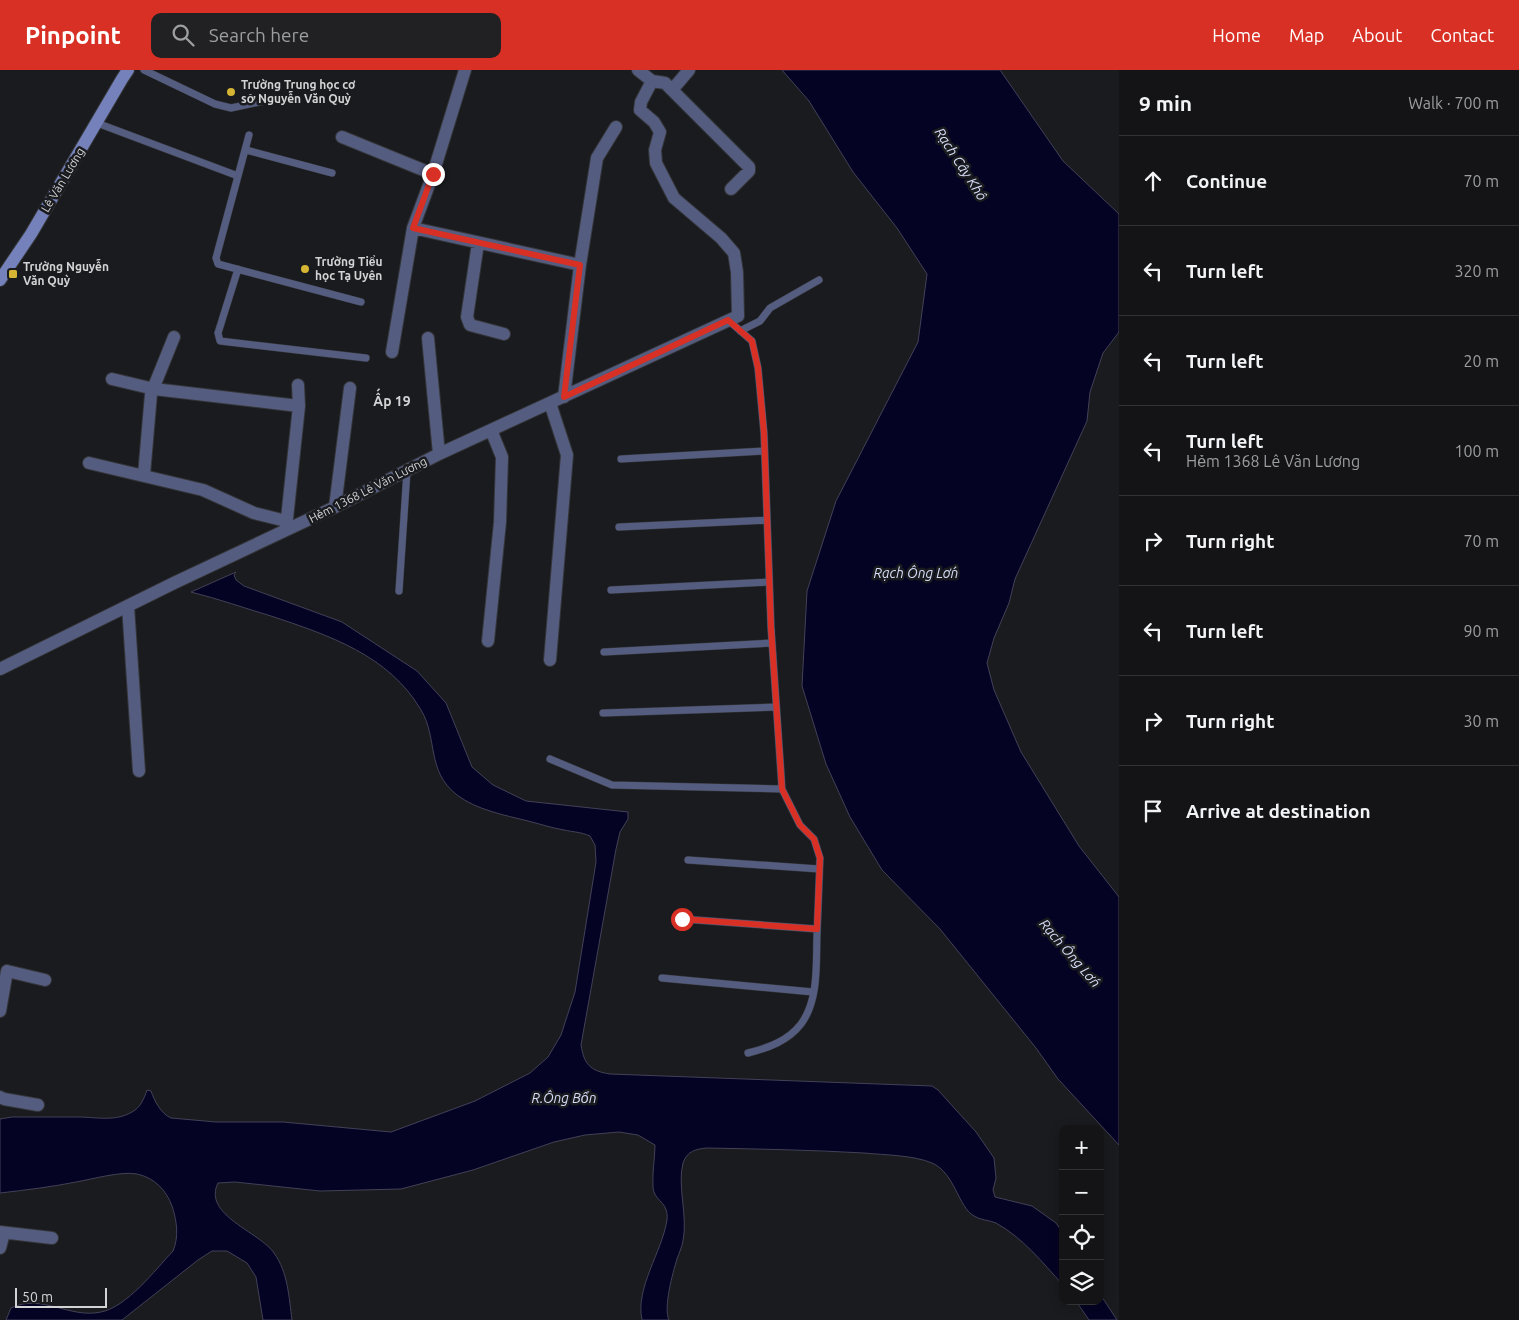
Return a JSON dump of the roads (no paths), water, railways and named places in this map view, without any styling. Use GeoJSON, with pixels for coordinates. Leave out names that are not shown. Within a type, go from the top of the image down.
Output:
{"type":"FeatureCollection","features":[{"type":"Feature","properties":{"kind":"main road","name":"Lê Văn Lương"},"geometry":{"type":"LineString","coordinates":[[0,280],[31,234],[97,123],[124,73]]}},
{"type":"Feature","properties":{"kind":"street"},"geometry":{"type":"LineString","coordinates":[[392,352],[413,228],[433,174],[465,70]]}},
{"type":"Feature","properties":{"kind":"street"},"geometry":{"type":"LineString","coordinates":[[638,70],[652,81],[665,83],[749,167],[750,171],[731,189]]}},
{"type":"Feature","properties":{"kind":"street"},"geometry":{"type":"LineString","coordinates":[[672,90],[689,70]]}},
{"type":"Feature","properties":{"kind":"street"},"geometry":{"type":"LineString","coordinates":[[652,81],[641,102],[640,110],[654,122],[660,132],[655,150],[656,163],[674,198],[721,238],[734,253],[738,300],[733,318]]}},
{"type":"Feature","properties":{"kind":"street"},"geometry":{"type":"LineString","coordinates":[[564,397],[580,265],[598,158],[616,127]]}},
{"type":"Feature","properties":{"kind":"street"},"geometry":{"type":"LineString","coordinates":[[342,137],[433,174]]}},
{"type":"Feature","properties":{"kind":"street"},"geometry":{"type":"LineString","coordinates":[[413,228],[580,265]]}},
{"type":"Feature","properties":{"kind":"street"},"geometry":{"type":"LineString","coordinates":[[478,243],[467,317],[470,325],[504,334]]}},
{"type":"Feature","properties":{"kind":"street","name":"Hẻm 1368 Lê Văn Lương"},"geometry":{"type":"LineString","coordinates":[[0,669],[286,526],[335,507],[439,454],[733,318]]}},
{"type":"Feature","properties":{"kind":"street"},"geometry":{"type":"LineString","coordinates":[[144,475],[151,394],[174,337]]}},
{"type":"Feature","properties":{"kind":"street"},"geometry":{"type":"LineString","coordinates":[[428,338],[439,454]]}},
{"type":"Feature","properties":{"kind":"street"},"geometry":{"type":"LineString","coordinates":[[112,379],[154,389],[299,406]]}},
{"type":"Feature","properties":{"kind":"street"},"geometry":{"type":"LineString","coordinates":[[89,463],[203,490],[286,526],[299,406],[298,385]]}},
{"type":"Feature","properties":{"kind":"street"},"geometry":{"type":"LineString","coordinates":[[335,507],[350,388]]}},
{"type":"Feature","properties":{"kind":"street"},"geometry":{"type":"LineString","coordinates":[[550,403],[567,455],[550,660]]}},
{"type":"Feature","properties":{"kind":"street"},"geometry":{"type":"LineString","coordinates":[[488,641],[500,522],[502,457],[491,430]]}},
{"type":"Feature","properties":{"kind":"street"},"geometry":{"type":"LineString","coordinates":[[128,606],[139,771]]}},
{"type":"Feature","properties":{"kind":"street"},"geometry":{"type":"LineString","coordinates":[[0,1011],[3,970],[46,980]]}},
{"type":"Feature","properties":{"kind":"street"},"geometry":{"type":"LineString","coordinates":[[0,1097],[38,1105]]}},
{"type":"Feature","properties":{"kind":"street"},"geometry":{"type":"LineString","coordinates":[[0,1248],[2,1232],[52,1238]]}},
{"type":"Feature","properties":{"kind":"lane"},"geometry":{"type":"LineString","coordinates":[[144,70],[215,104],[231,108],[274,99]]}},
{"type":"Feature","properties":{"kind":"lane"},"geometry":{"type":"LineString","coordinates":[[97,123],[238,176]]}},
{"type":"Feature","properties":{"kind":"lane"},"geometry":{"type":"LineString","coordinates":[[249,135],[216,258],[218,264],[361,302]]}},
{"type":"Feature","properties":{"kind":"lane"},"geometry":{"type":"LineString","coordinates":[[246,150],[332,173]]}},
{"type":"Feature","properties":{"kind":"lane"},"geometry":{"type":"LineString","coordinates":[[238,269],[218,333],[220,341],[366,358]]}},
{"type":"Feature","properties":{"kind":"lane"},"geometry":{"type":"LineString","coordinates":[[740,331],[760,321],[770,308],[819,280]]}},
{"type":"Feature","properties":{"kind":"lane"},"geometry":{"type":"LineString","coordinates":[[733,318],[740,331],[752,341],[758,368],[764,452],[772,643],[782,789],[800,825],[814,839],[820,858],[813,992],[810,1007],[801,1024],[785,1038],[769,1048],[748,1053]]}},
{"type":"Feature","properties":{"kind":"lane"},"geometry":{"type":"LineString","coordinates":[[621,458],[764,452]]}},
{"type":"Feature","properties":{"kind":"lane"},"geometry":{"type":"LineString","coordinates":[[399,592],[407,471]]}},
{"type":"Feature","properties":{"kind":"lane"},"geometry":{"type":"LineString","coordinates":[[619,527],[767,520]]}},
{"type":"Feature","properties":{"kind":"lane"},"geometry":{"type":"LineString","coordinates":[[611,590],[769,582]]}},
{"type":"Feature","properties":{"kind":"lane"},"geometry":{"type":"LineString","coordinates":[[604,652],[772,643]]}},
{"type":"Feature","properties":{"kind":"lane"},"geometry":{"type":"LineString","coordinates":[[603,713],[776,707]]}},
{"type":"Feature","properties":{"kind":"lane"},"geometry":{"type":"LineString","coordinates":[[550,759],[612,785],[782,789]]}},
{"type":"Feature","properties":{"kind":"lane"},"geometry":{"type":"LineString","coordinates":[[688,860],[819,869]]}},
{"type":"Feature","properties":{"kind":"lane"},"geometry":{"type":"LineString","coordinates":[[682,919],[817,929]]}},
{"type":"Feature","properties":{"kind":"lane"},"geometry":{"type":"LineString","coordinates":[[662,978],[813,992]]}},
{"type":"Feature","properties":{"kind":"water","name":"Rạch Ông Lớn"},"geometry":{"type":"Polygon","coordinates":[[[782,70],[1000,70],[1063,161],[1119,214],[1119,332],[1103,353],[1090,392],[1087,421],[1015,579],[1009,603],[994,638],[987,663],[994,690],[1021,752],[1079,846],[1119,897],[1119,1145],[1104,1129],[1104,1125],[1101,1125],[1058,1079],[1036,1048],[940,929],[882,870],[850,817],[826,764],[802,686],[807,591],[836,501],[918,342],[927,274],[897,228],[853,172],[809,101],[782,70]]]}},
{"type":"Feature","properties":{"kind":"water","name":"R.Ông Bổn"},"geometry":{"type":"Polygon","coordinates":[[[236,572],[234,575],[236,580],[244,586],[342,622],[417,671],[446,703],[472,767],[493,785],[526,801],[628,812],[628,819],[620,832],[616,849],[581,1045],[589,1066],[597,1071],[610,1074],[932,1086],[938,1090],[976,1132],[994,1158],[996,1178],[993,1190],[995,1197],[1032,1206],[1056,1223],[1059,1227],[1059,1281],[1032,1251],[1006,1229],[996,1223],[976,1217],[969,1212],[946,1174],[932,1163],[907,1157],[864,1153],[707,1148],[692,1151],[685,1159],[681,1172],[684,1231],[683,1243],[669,1290],[667,1314],[669,1320],[642,1320],[642,1295],[664,1232],[667,1214],[653,1187],[655,1145],[638,1135],[619,1132],[585,1135],[554,1142],[473,1170],[401,1189],[320,1191],[235,1182],[218,1183],[215,1194],[218,1204],[225,1214],[267,1245],[279,1260],[287,1285],[292,1320],[263,1320],[256,1277],[247,1263],[227,1251],[212,1251],[122,1320],[6,1320],[11,1308],[22,1304],[34,1303],[89,1313],[111,1309],[140,1287],[173,1251],[177,1229],[172,1206],[167,1195],[149,1178],[137,1174],[115,1174],[0,1193],[0,1119],[12,1117],[119,1117],[137,1108],[147,1090],[151,1091],[161,1110],[171,1118],[216,1122],[283,1122],[391,1132],[475,1101],[530,1073],[548,1057],[561,1035],[575,992],[596,862],[595,845],[590,836],[491,811],[473,805],[457,795],[447,786],[436,765],[426,721],[421,710],[408,691],[375,661],[314,631],[191,592],[236,572]]]}},
{"type":"Feature","properties":{"kind":"water"},"geometry":{"type":"Polygon","coordinates":[[[1104,1300],[1117,1320],[1089,1320],[1079,1305],[1104,1305],[1104,1300]]]}},
{"type":"Feature","properties":{"kind":"place","name":"Trường Trung học cơ sở Nguyễn Văn Quỳ"},"geometry":{"type":"Point","coordinates":[231,92]}},
{"type":"Feature","properties":{"kind":"place","name":"Trường Tiểu học Tạ Uyên"},"geometry":{"type":"Point","coordinates":[305,269]}},
{"type":"Feature","properties":{"kind":"place","name":"Trường Nguyễn Văn Quỳ"},"geometry":{"type":"Point","coordinates":[13,274]}},
{"type":"Feature","properties":{"kind":"district","name":"Ấp 19"},"geometry":{"type":"Point","coordinates":[392,401]}},
{"type":"Feature","properties":{"kind":"water label","name":"Rạch Cây Khô"},"geometry":{"type":"Point","coordinates":[961,164]}}]}
